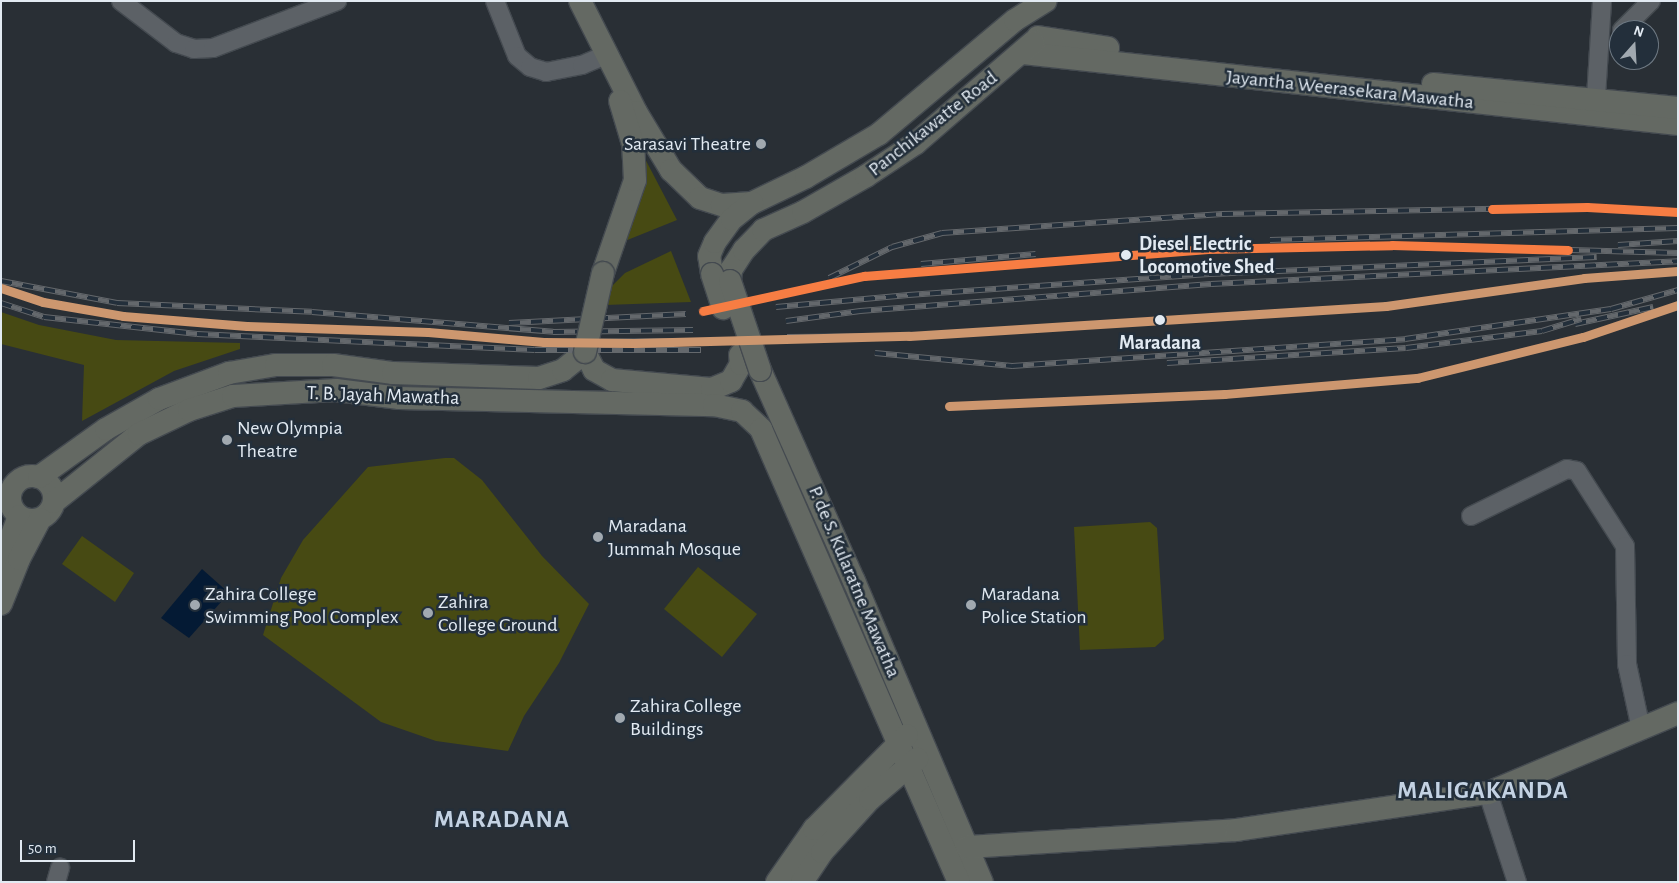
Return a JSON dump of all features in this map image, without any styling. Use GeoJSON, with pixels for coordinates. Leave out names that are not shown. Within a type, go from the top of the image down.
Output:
{"type":"FeatureCollection","features":[{"type":"Feature","properties":{"kind":"main road"},"geometry":{"type":"LineString","coordinates":[[580,1],[608,59],[633,144],[635,180],[603,273],[584,352],[594,370],[612,380],[713,397],[731,381],[741,364],[721,277]]}},
{"type":"Feature","properties":{"kind":"main road","name":"Panchikawatte Road"},"geometry":{"type":"LineString","coordinates":[[1047,1],[1030,45],[916,143],[875,170],[803,212],[763,230],[721,277],[709,256],[715,242],[732,219],[752,203],[806,177],[879,134],[1015,20],[1047,1]]}},
{"type":"Feature","properties":{"kind":"main road","name":"Jayantha Weerasekara Mawatha"},"geometry":{"type":"LineString","coordinates":[[1030,45],[1128,51],[1596,109],[1678,124]]}},
{"type":"Feature","properties":{"kind":"main road","name":"Panchikawatte Road"},"geometry":{"type":"LineString","coordinates":[[608,59],[671,170],[700,198],[722,206],[752,203]]}},
{"type":"Feature","properties":{"kind":"main road","name":"Jayantha Weerasekara Mawatha"},"geometry":{"type":"LineString","coordinates":[[1596,109],[1678,108]]}},
{"type":"Feature","properties":{"kind":"main road","name":"P. de S. Kularatne Mawatha"},"geometry":{"type":"LineString","coordinates":[[721,277],[982,882]]}},
{"type":"Feature","properties":{"kind":"main road","name":"T. B. Jayah Mawatha"},"geometry":{"type":"LineString","coordinates":[[26,511],[10,504],[13,487],[33,477],[106,429],[159,398],[228,373],[276,365],[334,365],[394,373],[539,378],[563,370],[584,352]]}},
{"type":"Feature","properties":{"kind":"main road"},"geometry":{"type":"LineString","coordinates":[[276,365],[278,393]]}},
{"type":"Feature","properties":{"kind":"main road","name":"T. B. Jayah Mawatha"},"geometry":{"type":"LineString","coordinates":[[1,604],[19,559],[26,511],[139,434],[189,410],[233,396],[336,390],[399,398],[713,397]]}},
{"type":"Feature","properties":{"kind":"main road","name":"P. de S. Kularatne Mawatha"},"geometry":{"type":"LineString","coordinates":[[713,397],[742,411],[762,429],[825,568],[907,767],[959,882]]}},
{"type":"Feature","properties":{"kind":"main road"},"geometry":{"type":"LineString","coordinates":[[1,471],[33,477],[51,487],[26,511],[1,564]]}},
{"type":"Feature","properties":{"kind":"main road"},"geometry":{"type":"LineString","coordinates":[[966,848],[1236,830],[1488,793],[1678,713]]}},
{"type":"Feature","properties":{"kind":"main road"},"geometry":{"type":"LineString","coordinates":[[777,882],[814,829],[897,743],[916,726]]}},
{"type":"Feature","properties":{"kind":"main road"},"geometry":{"type":"LineString","coordinates":[[802,882],[822,852],[864,806],[926,751]]}},
{"type":"Feature","properties":{"kind":"street"},"geometry":{"type":"LineString","coordinates":[[121,1],[176,43],[194,49],[213,48],[337,1]]}},
{"type":"Feature","properties":{"kind":"street"},"geometry":{"type":"LineString","coordinates":[[495,1],[517,56],[530,67],[546,72],[608,59]]}},
{"type":"Feature","properties":{"kind":"street"},"geometry":{"type":"LineString","coordinates":[[1596,109],[1602,1]]}},
{"type":"Feature","properties":{"kind":"street"},"geometry":{"type":"LineString","coordinates":[[1632,20],[1651,1]]}},
{"type":"Feature","properties":{"kind":"street"},"geometry":{"type":"LineString","coordinates":[[1598,62],[1609,47]]}},
{"type":"Feature","properties":{"kind":"street"},"geometry":{"type":"LineString","coordinates":[[1471,516],[1567,469],[1576,471],[1625,546],[1628,664],[1641,729]]}},
{"type":"Feature","properties":{"kind":"street"},"geometry":{"type":"LineString","coordinates":[[1488,793],[1517,882]]}},
{"type":"Feature","properties":{"kind":"shaded area"},"geometry":{"type":"Polygon","coordinates":[[[641,151],[677,220],[625,241],[641,151]]]}},
{"type":"Feature","properties":{"kind":"shaded area"},"geometry":{"type":"Polygon","coordinates":[[[671,251],[691,302],[605,305],[611,287],[625,273],[671,251]]]}},
{"type":"Feature","properties":{"kind":"shaded area"},"geometry":{"type":"Polygon","coordinates":[[[1,312],[39,325],[116,340],[240,343],[240,349],[174,371],[82,421],[84,365],[1,344],[1,312]]]}},
{"type":"Feature","properties":{"kind":"shaded area","name":"Zahira College Ground"},"geometry":{"type":"Polygon","coordinates":[[[454,458],[482,480],[542,556],[589,604],[559,663],[524,716],[508,751],[436,741],[381,722],[263,635],[281,578],[303,540],[368,467],[454,458]]]}},
{"type":"Feature","properties":{"kind":"shaded area"},"geometry":{"type":"Polygon","coordinates":[[[1150,522],[1157,528],[1164,639],[1155,647],[1080,650],[1074,527],[1150,522]]]}},
{"type":"Feature","properties":{"kind":"shaded area"},"geometry":{"type":"Polygon","coordinates":[[[82,536],[134,573],[115,602],[62,564],[82,536]]]}},
{"type":"Feature","properties":{"kind":"shaded area"},"geometry":{"type":"Polygon","coordinates":[[[698,567],[757,614],[722,657],[664,609],[698,567]]]}},
{"type":"Feature","properties":{"kind":"water","name":"Zahira College Swimming Pool Complex"},"geometry":{"type":"Polygon","coordinates":[[[202,569],[229,593],[189,638],[161,618],[202,569]]]}},
{"type":"Feature","properties":{"kind":"railway"},"geometry":{"type":"LineString","coordinates":[[829,278],[892,247],[942,233],[1222,214],[1587,207],[1678,212]]}},
{"type":"Feature","properties":{"kind":"railway"},"geometry":{"type":"LineString","coordinates":[[1270,240],[1678,228]]}},
{"type":"Feature","properties":{"kind":"railway"},"geometry":{"type":"LineString","coordinates":[[1618,245],[1678,241]]}},
{"type":"Feature","properties":{"kind":"railway"},"geometry":{"type":"LineString","coordinates":[[723,307],[864,276],[1208,249],[1392,245],[1678,253]]}},
{"type":"Feature","properties":{"kind":"railway"},"geometry":{"type":"LineString","coordinates":[[921,264],[1036,254]]}},
{"type":"Feature","properties":{"kind":"railway"},"geometry":{"type":"LineString","coordinates":[[776,307],[908,295],[1209,274],[1597,257]]}},
{"type":"Feature","properties":{"kind":"railway"},"geometry":{"type":"LineString","coordinates":[[786,321],[860,311],[1211,284],[1678,261]]}},
{"type":"Feature","properties":{"kind":"railway"},"geometry":{"type":"LineString","coordinates":[[787,337],[909,336],[1386,306],[1584,278],[1678,271]]}},
{"type":"Feature","properties":{"kind":"railway"},"geometry":{"type":"LineString","coordinates":[[1,281],[117,303],[312,312],[553,332],[693,330]]}},
{"type":"Feature","properties":{"kind":"railway"},"geometry":{"type":"LineString","coordinates":[[1,288],[43,302],[123,316],[247,326],[428,332],[544,342],[698,341]]}},
{"type":"Feature","properties":{"kind":"railway"},"geometry":{"type":"LineString","coordinates":[[875,353],[1012,366],[1405,339],[1611,309],[1678,290]]}},
{"type":"Feature","properties":{"kind":"railway"},"geometry":{"type":"LineString","coordinates":[[1,303],[44,317],[197,334],[535,350],[701,350]]}},
{"type":"Feature","properties":{"kind":"railway"},"geometry":{"type":"LineString","coordinates":[[949,406],[1225,394],[1417,378],[1583,337],[1678,305]]}},
{"type":"Feature","properties":{"kind":"railway"},"geometry":{"type":"LineString","coordinates":[[1575,324],[1653,307]]}},
{"type":"Feature","properties":{"kind":"railway"},"geometry":{"type":"LineString","coordinates":[[509,323],[686,314]]}},
{"type":"Feature","properties":{"kind":"railway"},"geometry":{"type":"LineString","coordinates":[[1167,363],[1406,348],[1542,331],[1581,319]]}},
{"type":"Feature","properties":{"kind":"transit line"},"geometry":{"type":"LineString","coordinates":[[1492,209],[1587,207],[1678,212]]}},
{"type":"Feature","properties":{"kind":"transit line"},"geometry":{"type":"LineString","coordinates":[[703,311],[864,276],[1208,249],[1392,245],[1568,250]]}},
{"type":"Feature","properties":{"kind":"transit line"},"geometry":{"type":"LineString","coordinates":[[1,288],[43,302],[123,316],[247,326],[428,332],[544,342],[634,343],[909,336],[1386,306],[1584,278],[1678,271]]}},
{"type":"Feature","properties":{"kind":"transit line"},"geometry":{"type":"LineString","coordinates":[[949,406],[1225,394],[1417,378],[1583,337],[1678,305]]}},
{"type":"Feature","properties":{"kind":"place","name":"Sarasavi Theatre"},"geometry":{"type":"Point","coordinates":[761,144]}},
{"type":"Feature","properties":{"kind":"place","name":"Diesel Electric Locomotive Shed"},"geometry":{"type":"Point","coordinates":[1126,255]}},
{"type":"Feature","properties":{"kind":"place","name":"Maradana"},"geometry":{"type":"Point","coordinates":[1160,320]}},
{"type":"Feature","properties":{"kind":"place","name":"New Olympia Theatre"},"geometry":{"type":"Point","coordinates":[227,440]}},
{"type":"Feature","properties":{"kind":"place","name":"Maradana Jummah Mosque"},"geometry":{"type":"Point","coordinates":[598,537]}},
{"type":"Feature","properties":{"kind":"place","name":"Zahira College Swimming Pool Complex"},"geometry":{"type":"Point","coordinates":[195,605]}},
{"type":"Feature","properties":{"kind":"place","name":"Maradana Police Station"},"geometry":{"type":"Point","coordinates":[971,605]}},
{"type":"Feature","properties":{"kind":"place","name":"Zahira College Ground"},"geometry":{"type":"Point","coordinates":[428,613]}},
{"type":"Feature","properties":{"kind":"place","name":"Zahira College Buildings"},"geometry":{"type":"Point","coordinates":[620,718]}},
{"type":"Feature","properties":{"kind":"district","name":"MALIGAKANDA"},"geometry":{"type":"Point","coordinates":[1483,791]}},
{"type":"Feature","properties":{"kind":"district","name":"MARADANA"},"geometry":{"type":"Point","coordinates":[502,820]}}]}
